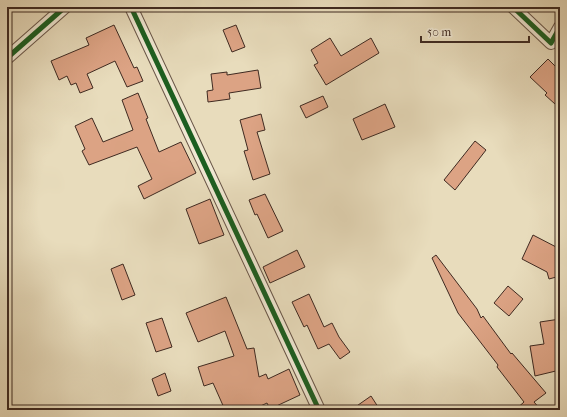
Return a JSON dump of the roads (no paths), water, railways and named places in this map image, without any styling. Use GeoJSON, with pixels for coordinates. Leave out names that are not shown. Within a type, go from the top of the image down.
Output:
{"type":"FeatureCollection","features":[{"type":"Feature","properties":{"kind":"street"},"geometry":{"type":"LineString","coordinates":[[7,58],[65,7]]}},
{"type":"Feature","properties":{"kind":"street"},"geometry":{"type":"LineString","coordinates":[[131,7],[319,410]]}},
{"type":"Feature","properties":{"kind":"street"},"geometry":{"type":"LineString","coordinates":[[513,7],[556,47]]}},
{"type":"Feature","properties":{"kind":"street"},"geometry":{"type":"LineString","coordinates":[[556,47],[560,27]]}}]}
